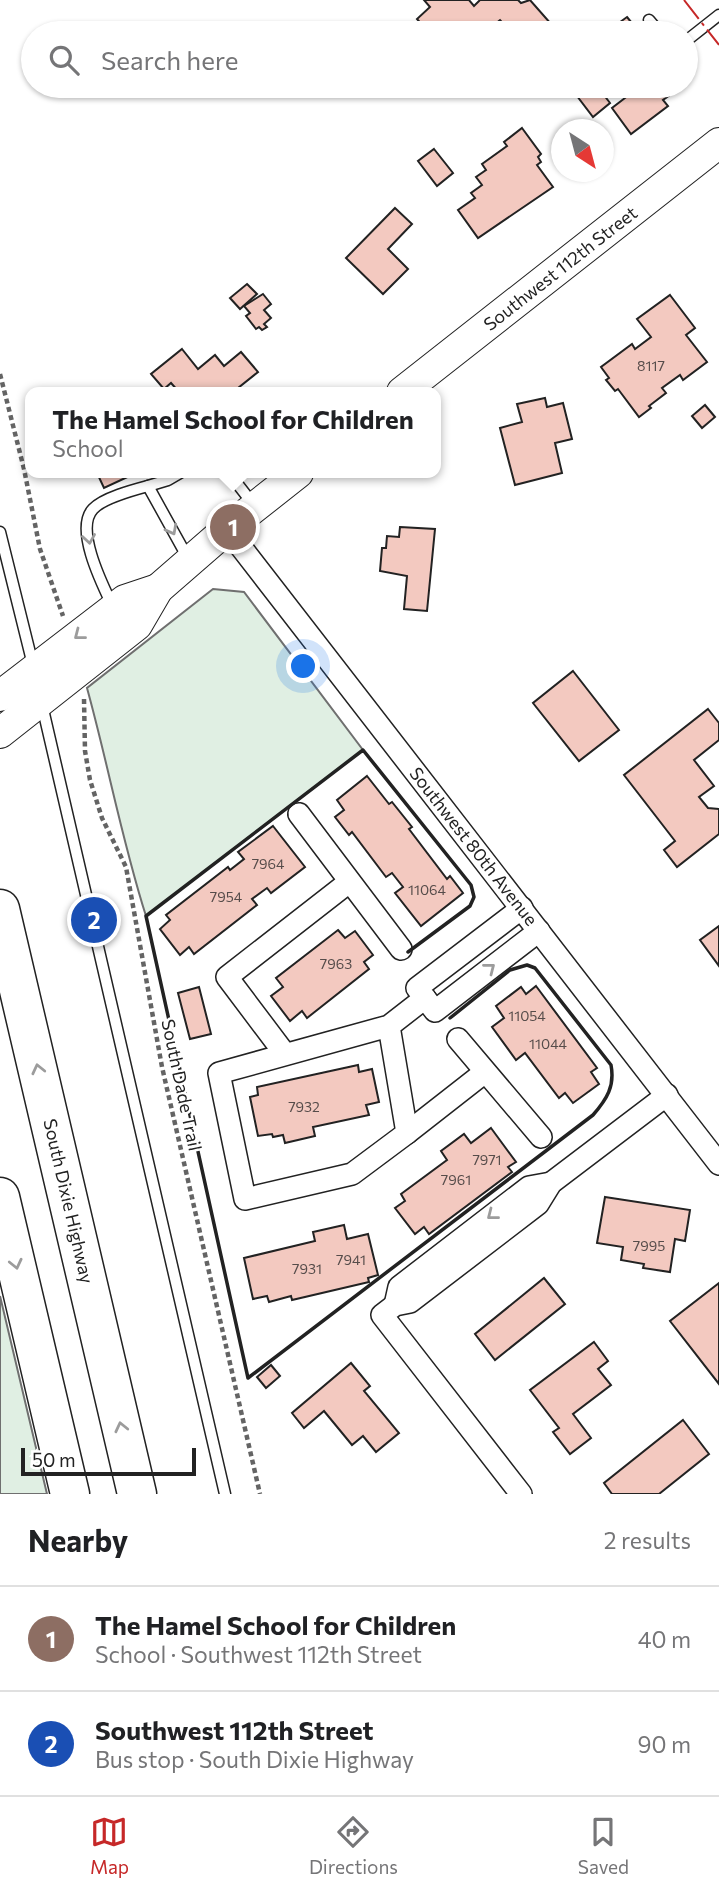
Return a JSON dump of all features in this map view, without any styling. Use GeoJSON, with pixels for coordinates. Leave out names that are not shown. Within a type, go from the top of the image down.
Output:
{"type":"FeatureCollection","features":[{"type":"Feature","properties":{"kind":"highway","name":"South Dixie Highway"},"geometry":{"type":"LineString","coordinates":[[0,909],[137,1494]]}},
{"type":"Feature","properties":{"kind":"highway"},"geometry":{"type":"LineString","coordinates":[[0,1197],[70,1494]]}},
{"type":"Feature","properties":{"kind":"main road","name":"Southwest 112th Street"},"geometry":{"type":"LineString","coordinates":[[408,387],[719,143]]}},
{"type":"Feature","properties":{"kind":"main road"},"geometry":{"type":"LineString","coordinates":[[0,696],[38,685],[137,625],[158,589],[227,528],[291,478]]}},
{"type":"Feature","properties":{"kind":"main road"},"geometry":{"type":"LineString","coordinates":[[0,733],[38,685],[114,608],[125,600],[158,589]]}},
{"type":"Feature","properties":{"kind":"street","name":"Southwest 80th Avenue"},"geometry":{"type":"LineString","coordinates":[[227,528],[719,1164]]}},
{"type":"Feature","properties":{"kind":"street"},"geometry":{"type":"LineString","coordinates":[[299,814],[401,949]]}},
{"type":"Feature","properties":{"kind":"street"},"geometry":{"type":"LineString","coordinates":[[285,1054],[227,977],[349,882]]}},
{"type":"Feature","properties":{"kind":"street"},"geometry":{"type":"LineString","coordinates":[[425,999],[522,908]]}},
{"type":"Feature","properties":{"kind":"street"},"geometry":{"type":"LineString","coordinates":[[485,1072],[352,1174],[245,1199],[219,1073],[389,1026],[425,999],[539,931]]}},
{"type":"Feature","properties":{"kind":"street"},"geometry":{"type":"LineString","coordinates":[[389,1026],[407,1133]]}},
{"type":"Feature","properties":{"kind":"street"},"geometry":{"type":"LineString","coordinates":[[458,1039],[541,1137]]}},
{"type":"Feature","properties":{"kind":"street"},"geometry":{"type":"LineString","coordinates":[[521,1494],[388,1310],[410,1302],[538,1204],[551,1183],[667,1095]]}},
{"type":"Feature","properties":{"kind":"lane"},"geometry":{"type":"LineString","coordinates":[[698,32],[719,15]]}},
{"type":"Feature","properties":{"kind":"lane"},"geometry":{"type":"LineString","coordinates":[[114,608],[98,575],[88,538],[87,517],[94,507],[125,492],[171,478]]}},
{"type":"Feature","properties":{"kind":"lane"},"geometry":{"type":"LineString","coordinates":[[233,478],[255,506]]}},
{"type":"Feature","properties":{"kind":"lane"},"geometry":{"type":"LineString","coordinates":[[148,486],[189,561]]}},
{"type":"Feature","properties":{"kind":"lane"},"geometry":{"type":"LineString","coordinates":[[0,532],[38,685],[225,1494]]}},
{"type":"Feature","properties":{"kind":"path"},"geometry":{"type":"LineString","coordinates":[[0,374],[25,474]]}},
{"type":"Feature","properties":{"kind":"path"},"geometry":{"type":"LineString","coordinates":[[26,478],[40,549],[65,622]]}},
{"type":"Feature","properties":{"kind":"path","name":"South Dade Trail"},"geometry":{"type":"LineString","coordinates":[[83,696],[84,743],[90,780],[102,818],[127,867],[162,1067],[260,1494]]}},
{"type":"Feature","properties":{"kind":"green space"},"geometry":{"type":"Polygon","coordinates":[[[213,589],[244,592],[363,750],[146,916],[87,688],[213,589]]]}},
{"type":"Feature","properties":{"kind":"green space"},"geometry":{"type":"Polygon","coordinates":[[[0,1296],[47,1494],[0,1494],[0,1296]]]}},
{"type":"Feature","properties":{"kind":"building"},"geometry":{"type":"Polygon","coordinates":[[[424,0],[469,0],[474,6],[480,0],[518,0],[521,3],[530,0],[548,21],[419,21],[417,19],[430,7],[424,0]]]}},
{"type":"Feature","properties":{"kind":"building"},"geometry":{"type":"Polygon","coordinates":[[[579,98],[606,98],[610,103],[593,117],[579,98]]]}},
{"type":"Feature","properties":{"kind":"building"},"geometry":{"type":"Polygon","coordinates":[[[625,98],[666,98],[663,100],[668,106],[631,134],[612,108],[625,98]]]}},
{"type":"Feature","properties":{"kind":"building"},"geometry":{"type":"Polygon","coordinates":[[[522,128],[541,154],[538,157],[541,162],[537,165],[553,187],[478,238],[458,210],[475,198],[471,193],[482,185],[476,177],[486,170],[482,164],[507,146],[504,142],[522,128]]]}},
{"type":"Feature","properties":{"kind":"building"},"geometry":{"type":"Polygon","coordinates":[[[434,149],[453,173],[437,186],[418,161],[434,149]]]}},
{"type":"Feature","properties":{"kind":"building"},"geometry":{"type":"Polygon","coordinates":[[[395,208],[412,224],[388,249],[408,269],[383,294],[346,258],[395,208]]]}},
{"type":"Feature","properties":{"kind":"building"},"geometry":{"type":"Polygon","coordinates":[[[247,284],[257,294],[240,309],[230,298],[247,284]]]}},
{"type":"Feature","properties":{"kind":"building"},"geometry":{"type":"Polygon","coordinates":[[[263,294],[271,304],[264,310],[271,318],[264,324],[267,327],[262,330],[259,327],[256,329],[246,316],[250,313],[244,306],[263,294]]]}},
{"type":"Feature","properties":{"kind":"building"},"geometry":{"type":"Polygon","coordinates":[[[670,295],[695,328],[686,335],[707,362],[683,380],[680,375],[662,388],[666,393],[639,417],[618,389],[615,391],[606,380],[609,378],[601,367],[632,344],[635,349],[651,337],[637,319],[670,295]]]}},
{"type":"Feature","properties":{"kind":"building"},"geometry":{"type":"Polygon","coordinates":[[[182,349],[198,369],[215,355],[224,366],[241,352],[258,372],[239,387],[175,387],[171,383],[162,387],[151,374],[182,349]]]}},
{"type":"Feature","properties":{"kind":"building"},"geometry":{"type":"Polygon","coordinates":[[[545,398],[547,407],[563,403],[572,439],[555,443],[562,473],[515,485],[500,428],[522,422],[517,404],[545,398]]]}},
{"type":"Feature","properties":{"kind":"building"},"geometry":{"type":"Polygon","coordinates":[[[705,405],[715,417],[702,428],[692,416],[705,405]]]}},
{"type":"Feature","properties":{"kind":"building"},"geometry":{"type":"Polygon","coordinates":[[[99,478],[125,478],[104,488],[99,478]]]}},
{"type":"Feature","properties":{"kind":"building"},"geometry":{"type":"Polygon","coordinates":[[[400,527],[435,529],[427,611],[404,609],[407,576],[380,571],[382,548],[386,548],[387,536],[399,537],[400,527]]]}},
{"type":"Feature","properties":{"kind":"building"},"geometry":{"type":"Polygon","coordinates":[[[573,671],[619,730],[579,761],[533,703],[573,671]]]}},
{"type":"Feature","properties":{"kind":"building"},"geometry":{"type":"Polygon","coordinates":[[[708,709],[719,723],[719,740],[694,760],[714,786],[699,797],[708,808],[719,809],[719,834],[677,867],[664,850],[675,841],[624,775],[708,709]]]}},
{"type":"Feature","properties":{"kind":"building"},"geometry":{"type":"Polygon","coordinates":[[[367,776],[412,827],[409,829],[447,879],[450,876],[463,893],[421,926],[395,893],[403,887],[392,873],[386,877],[352,832],[349,835],[335,817],[344,810],[337,800],[367,776]]]}},
{"type":"Feature","properties":{"kind":"building"},"geometry":{"type":"Polygon","coordinates":[[[273,826],[305,867],[271,893],[267,888],[252,899],[257,905],[194,954],[189,947],[180,955],[160,929],[170,920],[166,915],[228,867],[230,870],[244,859],[238,852],[273,826]]]}},
{"type":"Feature","properties":{"kind":"building"},"geometry":{"type":"Polygon","coordinates":[[[719,926],[719,966],[700,940],[719,926]]]}},
{"type":"Feature","properties":{"kind":"building"},"geometry":{"type":"Polygon","coordinates":[[[338,930],[345,938],[355,931],[373,955],[364,962],[369,969],[307,1018],[302,1011],[290,1021],[271,996],[283,987],[276,978],[338,930]]]}},
{"type":"Feature","properties":{"kind":"building"},"geometry":{"type":"Polygon","coordinates":[[[536,986],[597,1068],[591,1072],[599,1084],[573,1103],[565,1093],[559,1098],[525,1053],[516,1060],[492,1027],[504,1018],[496,1006],[521,987],[526,994],[536,986]]]}},
{"type":"Feature","properties":{"kind":"building"},"geometry":{"type":"Polygon","coordinates":[[[199,987],[211,1034],[190,1039],[178,993],[199,987]]]}},
{"type":"Feature","properties":{"kind":"building"},"geometry":{"type":"Polygon","coordinates":[[[358,1065],[359,1072],[372,1069],[379,1102],[366,1105],[369,1115],[313,1127],[315,1136],[285,1143],[283,1135],[258,1136],[250,1097],[258,1095],[257,1087],[358,1065]]]}},
{"type":"Feature","properties":{"kind":"building"},"geometry":{"type":"Polygon","coordinates":[[[491,1128],[516,1162],[508,1167],[512,1172],[429,1234],[424,1227],[415,1234],[395,1208],[405,1201],[401,1194],[447,1160],[441,1151],[464,1134],[471,1143],[491,1128]]]}},
{"type":"Feature","properties":{"kind":"building"},"geometry":{"type":"Polygon","coordinates":[[[605,1197],[690,1210],[685,1241],[675,1239],[670,1272],[643,1268],[644,1264],[621,1260],[623,1247],[597,1243],[605,1197]]]}},
{"type":"Feature","properties":{"kind":"building"},"geometry":{"type":"Polygon","coordinates":[[[344,1225],[347,1239],[368,1234],[378,1275],[368,1278],[369,1282],[292,1300],[291,1296],[269,1302],[267,1296],[253,1299],[244,1258],[315,1241],[313,1232],[344,1225]]]}},
{"type":"Feature","properties":{"kind":"building"},"geometry":{"type":"Polygon","coordinates":[[[544,1278],[565,1304],[495,1360],[475,1334],[544,1278]]]}},
{"type":"Feature","properties":{"kind":"building"},"geometry":{"type":"Polygon","coordinates":[[[719,1283],[719,1384],[670,1321],[719,1283]]]}},
{"type":"Feature","properties":{"kind":"building"},"geometry":{"type":"Polygon","coordinates":[[[594,1342],[608,1361],[598,1369],[611,1385],[573,1414],[591,1438],[570,1454],[553,1432],[559,1428],[530,1390],[594,1342]]]}},
{"type":"Feature","properties":{"kind":"building"},"geometry":{"type":"Polygon","coordinates":[[[351,1363],[370,1386],[364,1391],[399,1433],[376,1452],[363,1436],[352,1445],[324,1411],[304,1428],[292,1413],[351,1363]]]}},
{"type":"Feature","properties":{"kind":"building"},"geometry":{"type":"Polygon","coordinates":[[[271,1365],[280,1376],[266,1388],[257,1377],[271,1365]]]}},
{"type":"Feature","properties":{"kind":"building"},"geometry":{"type":"Polygon","coordinates":[[[683,1420],[709,1454],[659,1494],[612,1494],[604,1483],[683,1420]]]}},
{"type":"Feature","properties":{"kind":"wall"},"geometry":{"type":"LineString","coordinates":[[408,952],[470,906],[474,897],[471,885],[363,750],[146,916],[248,1378],[593,1115],[609,1092],[611,1065],[535,968],[527,965],[510,970],[450,1018]]}},
{"type":"Feature","properties":{"kind":"power"},"geometry":{"type":"LineString","coordinates":[[684,0],[719,45]]}},
{"type":"Feature","properties":{"kind":"place","name":"The Hamel School for Children"},"geometry":{"type":"Point","coordinates":[233,527]}},
{"type":"Feature","properties":{"kind":"place","name":"Southwest 112th Street"},"geometry":{"type":"Point","coordinates":[94,920]}}]}
